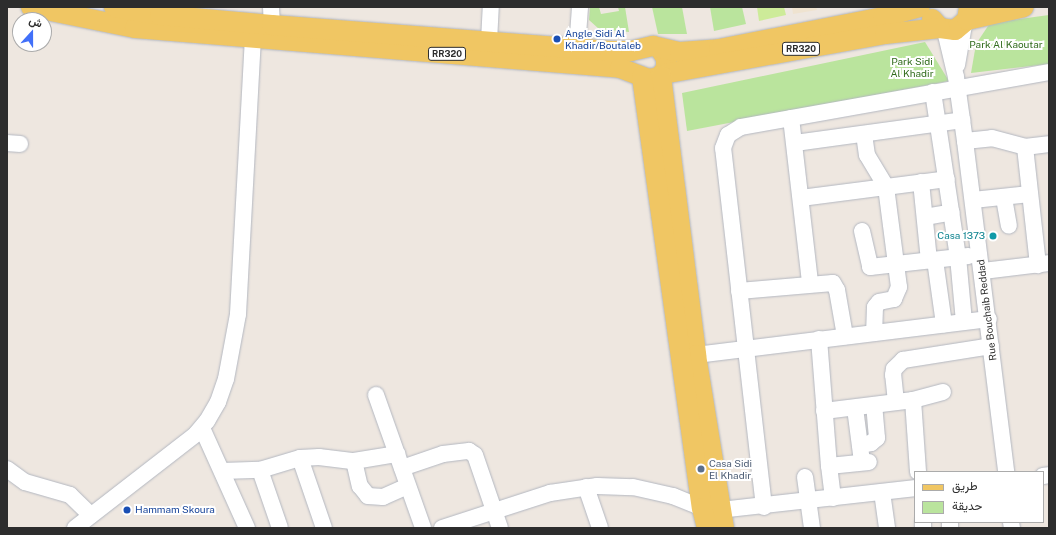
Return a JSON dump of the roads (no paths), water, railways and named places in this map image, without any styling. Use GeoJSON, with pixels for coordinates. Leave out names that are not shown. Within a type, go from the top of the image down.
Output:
{"type":"FeatureCollection","features":[{"type":"Feature","properties":{"kind":"main road","name":"RR320"},"geometry":{"type":"LineString","coordinates":[[30,7],[135,28],[614,68],[651,76],[885,34],[955,30],[967,17],[1024,7]]}},
{"type":"Feature","properties":{"kind":"main road","name":"RR320"},"geometry":{"type":"LineString","coordinates":[[114,7],[160,14],[272,16],[489,41],[618,52],[641,49],[650,46],[680,52],[719,49],[886,12],[920,7]]}},
{"type":"Feature","properties":{"kind":"main road"},"geometry":{"type":"LineString","coordinates":[[931,7],[932,19],[942,30]]}},
{"type":"Feature","properties":{"kind":"main road"},"geometry":{"type":"LineString","coordinates":[[641,49],[634,62],[651,76],[696,355],[715,515],[707,528]]}},
{"type":"Feature","properties":{"kind":"main road"},"geometry":{"type":"LineString","coordinates":[[651,76],[667,61],[660,49]]}},
{"type":"Feature","properties":{"kind":"main road"},"geometry":{"type":"LineString","coordinates":[[651,76],[715,515]]}},
{"type":"Feature","properties":{"kind":"street"},"geometry":{"type":"LineString","coordinates":[[489,41],[491,7]]}},
{"type":"Feature","properties":{"kind":"street"},"geometry":{"type":"LineString","coordinates":[[577,49],[580,7]]}},
{"type":"Feature","properties":{"kind":"street","name":"Rue Bouchaib Reddad"},"geometry":{"type":"LineString","coordinates":[[956,82],[967,17]]}},
{"type":"Feature","properties":{"kind":"street","name":"Rue Bouchaib Reddad"},"geometry":{"type":"LineString","coordinates":[[942,30],[956,82],[962,120],[989,318],[1006,471]]}},
{"type":"Feature","properties":{"kind":"street"},"geometry":{"type":"LineString","coordinates":[[75,528],[202,428],[218,402],[226,379],[238,314],[254,39]]}},
{"type":"Feature","properties":{"kind":"street"},"geometry":{"type":"LineString","coordinates":[[764,507],[723,148],[728,135],[741,127],[933,92],[956,82],[1049,72]]}},
{"type":"Feature","properties":{"kind":"street"},"geometry":{"type":"LineString","coordinates":[[933,92],[952,212],[964,322]]}},
{"type":"Feature","properties":{"kind":"street"},"geometry":{"type":"LineString","coordinates":[[792,118],[810,283]]}},
{"type":"Feature","properties":{"kind":"street"},"geometry":{"type":"LineString","coordinates":[[795,143],[938,125],[962,120]]}},
{"type":"Feature","properties":{"kind":"street"},"geometry":{"type":"LineString","coordinates":[[864,134],[867,155],[886,187],[898,292],[894,299],[879,302],[874,307],[874,332]]}},
{"type":"Feature","properties":{"kind":"street"},"geometry":{"type":"LineString","coordinates":[[965,141],[992,138],[1025,148],[1049,144]]}},
{"type":"Feature","properties":{"kind":"street"},"geometry":{"type":"LineString","coordinates":[[983,271],[1043,264],[1030,194],[1025,148]]}},
{"type":"Feature","properties":{"kind":"street"},"geometry":{"type":"LineString","coordinates":[[801,198],[947,178]]}},
{"type":"Feature","properties":{"kind":"street"},"geometry":{"type":"LineString","coordinates":[[921,182],[932,261],[944,324]]}},
{"type":"Feature","properties":{"kind":"street"},"geometry":{"type":"LineString","coordinates":[[973,200],[1004,198],[1030,194]]}},
{"type":"Feature","properties":{"kind":"street"},"geometry":{"type":"LineString","coordinates":[[1004,198],[1009,226]]}},
{"type":"Feature","properties":{"kind":"street"},"geometry":{"type":"LineString","coordinates":[[925,216],[952,212]]}},
{"type":"Feature","properties":{"kind":"street"},"geometry":{"type":"LineString","coordinates":[[862,231],[868,265],[874,268],[980,254]]}},
{"type":"Feature","properties":{"kind":"street"},"geometry":{"type":"LineString","coordinates":[[739,291],[830,282],[836,285],[845,336]]}},
{"type":"Feature","properties":{"kind":"street"},"geometry":{"type":"LineString","coordinates":[[696,355],[989,318]]}},
{"type":"Feature","properties":{"kind":"street"},"geometry":{"type":"LineString","coordinates":[[819,339],[824,411],[833,498]]}},
{"type":"Feature","properties":{"kind":"street"},"geometry":{"type":"LineString","coordinates":[[896,402],[893,375],[894,369],[903,360],[991,346]]}},
{"type":"Feature","properties":{"kind":"street"},"geometry":{"type":"LineString","coordinates":[[824,411],[913,400],[943,392]]}},
{"type":"Feature","properties":{"kind":"street"},"geometry":{"type":"LineString","coordinates":[[376,395],[423,528]]}},
{"type":"Feature","properties":{"kind":"street"},"geometry":{"type":"LineString","coordinates":[[913,400],[918,471]]}},
{"type":"Feature","properties":{"kind":"street"},"geometry":{"type":"LineString","coordinates":[[860,445],[872,443],[876,438],[874,406]]}},
{"type":"Feature","properties":{"kind":"street"},"geometry":{"type":"LineString","coordinates":[[829,466],[866,462],[860,445],[855,408]]}},
{"type":"Feature","properties":{"kind":"street"},"geometry":{"type":"LineString","coordinates":[[202,428],[247,528]]}},
{"type":"Feature","properties":{"kind":"street"},"geometry":{"type":"LineString","coordinates":[[222,472],[260,470],[300,458],[319,457],[354,462],[400,461],[469,451],[475,455],[500,528]]}},
{"type":"Feature","properties":{"kind":"street"},"geometry":{"type":"LineString","coordinates":[[300,458],[324,528]]}},
{"type":"Feature","properties":{"kind":"street"},"geometry":{"type":"LineString","coordinates":[[354,462],[360,486],[368,496],[383,497],[408,486]]}},
{"type":"Feature","properties":{"kind":"street"},"geometry":{"type":"LineString","coordinates":[[7,468],[25,482],[70,495],[91,516]]}},
{"type":"Feature","properties":{"kind":"street"},"geometry":{"type":"LineString","coordinates":[[260,470],[280,528]]}},
{"type":"Feature","properties":{"kind":"street"},"geometry":{"type":"LineString","coordinates":[[805,477],[812,528]]}},
{"type":"Feature","properties":{"kind":"street"},"geometry":{"type":"LineString","coordinates":[[586,487],[600,528]]}},
{"type":"Feature","properties":{"kind":"street"},"geometry":{"type":"LineString","coordinates":[[442,528],[550,493],[586,487],[633,487],[673,496],[715,515],[764,507],[914,488]]}},
{"type":"Feature","properties":{"kind":"street"},"geometry":{"type":"LineString","coordinates":[[882,492],[888,528]]}},
{"type":"Feature","properties":{"kind":"place","name":"Angle Sidi Al Khadir/Boutaleb"},"geometry":{"type":"Point","coordinates":[557,39]}},
{"type":"Feature","properties":{"kind":"place","name":"Casa 1373"},"geometry":{"type":"Point","coordinates":[993,236]}},
{"type":"Feature","properties":{"kind":"place","name":"Casa Sidi El Khadir"},"geometry":{"type":"Point","coordinates":[701,469]}},
{"type":"Feature","properties":{"kind":"place","name":"Hammam Skoura"},"geometry":{"type":"Point","coordinates":[127,510]}},
{"type":"Feature","properties":{"kind":"park label","name":"Park Al Kaoutar"},"geometry":{"type":"Point","coordinates":[1006,45]}},
{"type":"Feature","properties":{"kind":"park label","name":"Park Sidi Al Khadir"},"geometry":{"type":"Point","coordinates":[912,66]}}]}
